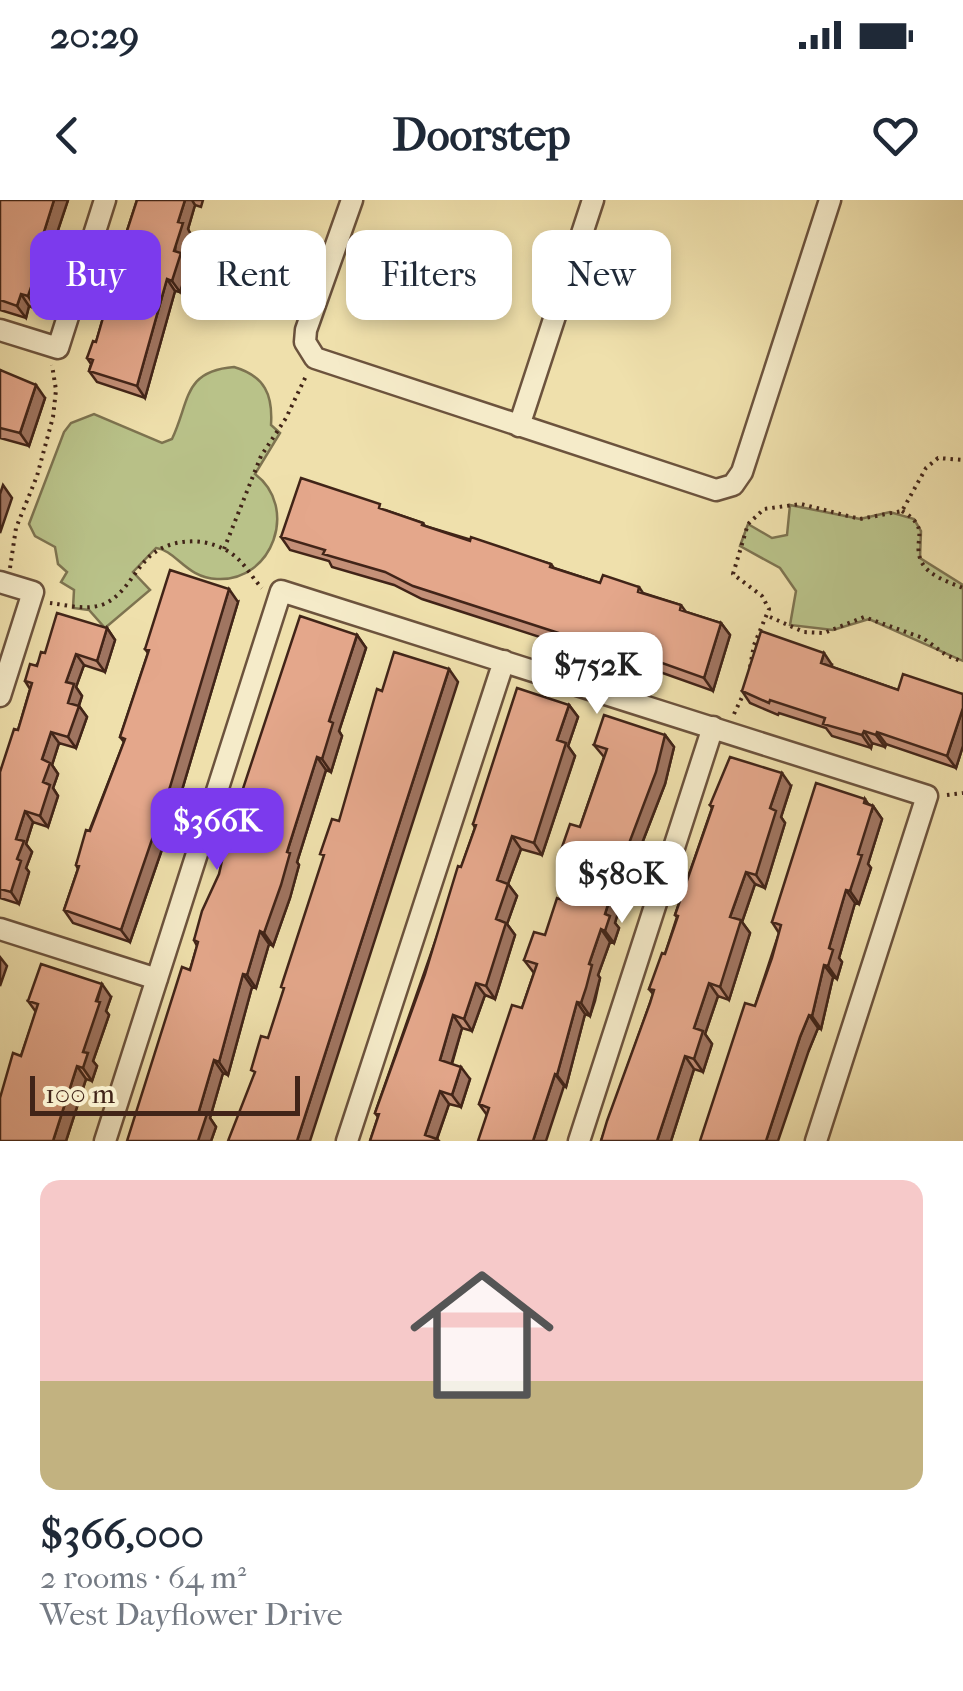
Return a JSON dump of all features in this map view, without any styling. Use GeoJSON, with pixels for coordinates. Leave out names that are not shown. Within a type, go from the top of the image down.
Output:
{"type":"FeatureCollection","features":[{"type":"Feature","properties":{"kind":"street"},"geometry":{"type":"LineString","coordinates":[[0,330],[54,346],[106,200]]}},
{"type":"Feature","properties":{"kind":"street"},"geometry":{"type":"LineString","coordinates":[[352,200],[306,330],[311,353],[716,490],[733,485],[747,456],[830,200]]}},
{"type":"Feature","properties":{"kind":"street"},"geometry":{"type":"LineString","coordinates":[[520,426],[594,200]]}},
{"type":"Feature","properties":{"kind":"street"},"geometry":{"type":"LineString","coordinates":[[0,696],[32,597],[3,583]]}},
{"type":"Feature","properties":{"kind":"street"},"geometry":{"type":"LineString","coordinates":[[105,1141],[273,590],[928,796],[816,1141]]}},
{"type":"Feature","properties":{"kind":"street"},"geometry":{"type":"LineString","coordinates":[[347,1141],[504,661]]}},
{"type":"Feature","properties":{"kind":"street"},"geometry":{"type":"LineString","coordinates":[[579,1141],[719,729]]}},
{"type":"Feature","properties":{"kind":"street"},"geometry":{"type":"LineString","coordinates":[[0,928],[157,979]]}},
{"type":"Feature","properties":{"kind":"path"},"geometry":{"type":"LineString","coordinates":[[3,583],[55,405],[54,346]]}},
{"type":"Feature","properties":{"kind":"path"},"geometry":{"type":"LineString","coordinates":[[224,549],[248,484],[286,418],[311,353]]}},
{"type":"Feature","properties":{"kind":"path"},"geometry":{"type":"LineString","coordinates":[[902,511],[926,468],[938,458],[963,460]]}},
{"type":"Feature","properties":{"kind":"path"},"geometry":{"type":"LineString","coordinates":[[719,729],[745,693],[754,644],[770,609],[762,596],[733,574],[748,524],[764,509],[801,504],[860,519],[902,511],[914,518],[921,530],[920,558],[924,566],[963,588]]}},
{"type":"Feature","properties":{"kind":"path"},"geometry":{"type":"LineString","coordinates":[[32,597],[86,608],[104,604],[124,590],[149,556],[170,544],[191,541],[224,549],[273,590]]}},
{"type":"Feature","properties":{"kind":"path"},"geometry":{"type":"LineString","coordinates":[[768,617],[816,633],[864,617],[923,638],[963,662]]}},
{"type":"Feature","properties":{"kind":"green space"},"geometry":{"type":"Polygon","coordinates":[[[234,367],[253,376],[265,388],[271,425],[280,433],[255,474],[276,505],[274,540],[253,568],[237,577],[217,579],[197,574],[156,548],[133,572],[150,590],[105,628],[89,610],[73,608],[74,590],[61,582],[67,572],[58,564],[55,547],[35,536],[29,524],[64,432],[71,423],[94,414],[162,443],[172,439],[197,382],[217,370],[234,367]]]}},
{"type":"Feature","properties":{"kind":"green space"},"geometry":{"type":"Polygon","coordinates":[[[790,505],[860,519],[890,512],[914,519],[921,531],[920,558],[963,585],[963,661],[869,619],[833,630],[790,625],[796,591],[780,568],[740,546],[748,524],[772,538],[787,535],[790,505]]]}},
{"type":"Feature","properties":{"kind":"building"},"geometry":{"type":"Polygon","coordinates":[[[0,200],[54,200],[45,230],[30,230],[28,296],[21,294],[17,306],[0,300],[0,200]]]}},
{"type":"Feature","properties":{"kind":"building"},"geometry":{"type":"Polygon","coordinates":[[[137,200],[185,200],[174,251],[181,253],[161,300],[161,230],[127,230],[137,200]]]}},
{"type":"Feature","properties":{"kind":"building"},"geometry":{"type":"Polygon","coordinates":[[[102,320],[156,320],[137,386],[89,371],[93,360],[87,358],[93,341],[96,342],[102,320]]]}},
{"type":"Feature","properties":{"kind":"building"},"geometry":{"type":"Polygon","coordinates":[[[0,370],[36,385],[20,433],[0,428],[0,370]]]}},
{"type":"Feature","properties":{"kind":"building"},"geometry":{"type":"Polygon","coordinates":[[[301,478],[380,504],[379,508],[422,525],[470,541],[471,537],[551,564],[550,567],[600,583],[603,575],[639,587],[638,592],[721,623],[704,678],[603,642],[602,646],[574,638],[413,586],[385,572],[281,537],[301,478]]]}},
{"type":"Feature","properties":{"kind":"building"},"geometry":{"type":"Polygon","coordinates":[[[170,570],[229,589],[170,787],[121,930],[64,910],[86,830],[90,831],[125,739],[120,737],[170,570]]]}},
{"type":"Feature","properties":{"kind":"building"},"geometry":{"type":"Polygon","coordinates":[[[57,613],[107,628],[97,661],[76,654],[66,682],[74,684],[68,703],[79,706],[68,737],[51,732],[42,759],[50,763],[43,782],[50,785],[40,816],[25,811],[16,839],[24,841],[17,859],[21,861],[11,892],[0,889],[0,772],[32,683],[25,681],[30,664],[37,666],[41,652],[45,653],[57,613]]]}},
{"type":"Feature","properties":{"kind":"building"},"geometry":{"type":"Polygon","coordinates":[[[300,616],[357,635],[329,721],[333,723],[322,759],[317,757],[287,852],[290,853],[281,885],[264,933],[260,931],[247,975],[243,974],[219,1062],[214,1060],[199,1111],[207,1114],[198,1141],[127,1141],[182,967],[190,970],[202,911],[219,874],[228,834],[300,616]]]}},
{"type":"Feature","properties":{"kind":"building"},"geometry":{"type":"Polygon","coordinates":[[[761,631],[824,653],[821,663],[898,690],[903,674],[963,694],[963,708],[947,756],[877,732],[876,735],[864,731],[862,735],[823,724],[825,718],[770,700],[769,703],[742,691],[761,631]]]}},
{"type":"Feature","properties":{"kind":"building"},"geometry":{"type":"Polygon","coordinates":[[[394,652],[449,669],[297,1141],[228,1141],[255,1072],[251,1070],[261,1036],[268,1038],[324,855],[320,854],[332,819],[339,821],[377,689],[382,691],[394,652]]]}},
{"type":"Feature","properties":{"kind":"building"},"geometry":{"type":"Polygon","coordinates":[[[517,688],[569,705],[557,740],[566,743],[534,843],[512,836],[497,880],[508,884],[496,919],[506,923],[486,986],[476,983],[464,1019],[453,1015],[440,1060],[461,1067],[452,1095],[440,1091],[425,1135],[436,1141],[370,1141],[379,1114],[375,1113],[425,974],[458,866],[461,867],[476,825],[473,824],[517,688]]]}},
{"type":"Feature","properties":{"kind":"building"},"geometry":{"type":"Polygon","coordinates":[[[604,715],[665,735],[656,772],[619,870],[605,914],[610,916],[605,931],[601,929],[589,964],[592,965],[586,988],[581,1003],[577,1002],[533,1141],[478,1141],[489,1108],[479,1104],[512,1005],[522,1008],[537,964],[524,960],[534,932],[545,935],[557,898],[568,902],[581,857],[561,850],[570,824],[580,827],[607,749],[594,745],[604,715]]]}},
{"type":"Feature","properties":{"kind":"building"},"geometry":{"type":"Polygon","coordinates":[[[730,757],[782,773],[770,808],[776,811],[756,875],[746,872],[730,917],[741,920],[720,987],[709,983],[694,1028],[703,1031],[694,1059],[685,1056],[657,1141],[601,1141],[650,1003],[654,990],[649,989],[678,916],[675,915],[713,806],[710,805],[730,757]]]}},
{"type":"Feature","properties":{"kind":"building"},"geometry":{"type":"Polygon","coordinates":[[[816,783],[865,799],[864,803],[873,806],[858,854],[862,855],[850,891],[846,890],[829,948],[833,950],[828,966],[824,965],[812,1016],[809,1015],[800,1037],[766,1141],[700,1141],[745,1003],[755,1006],[772,958],[781,925],[772,922],[816,783]]]}},
{"type":"Feature","properties":{"kind":"building"},"geometry":{"type":"Polygon","coordinates":[[[41,964],[102,984],[96,1001],[100,1002],[83,1052],[88,1053],[83,1068],[77,1066],[53,1141],[0,1141],[0,1098],[13,1053],[21,1056],[38,1004],[28,1001],[41,964]]]}}]}
